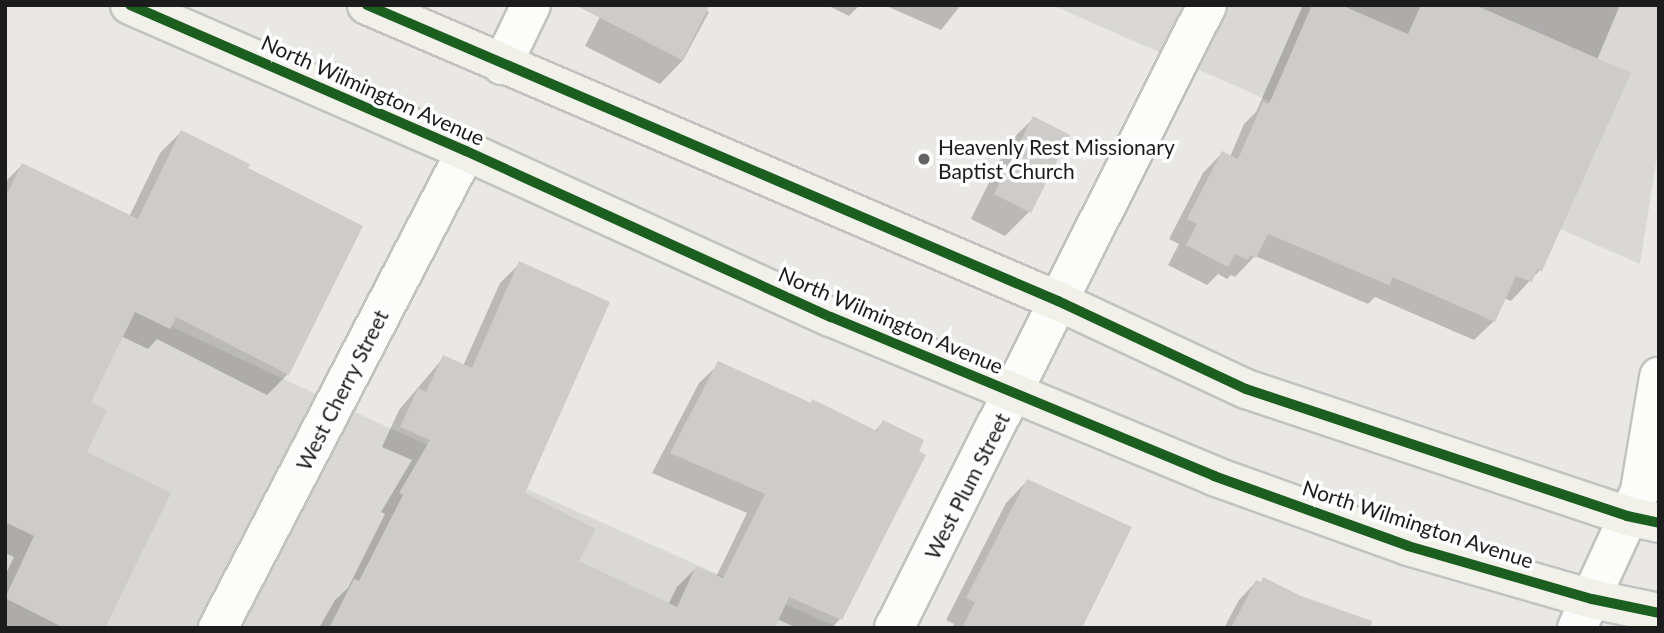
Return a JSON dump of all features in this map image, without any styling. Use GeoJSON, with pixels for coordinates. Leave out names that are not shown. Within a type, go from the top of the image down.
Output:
{"type":"FeatureCollection","features":[{"type":"Feature","properties":{"kind":"main road","name":"North Wilmington Avenue"},"geometry":{"type":"LineString","coordinates":[[130,5],[466,151],[831,317],[1214,476],[1585,613],[1659,613]]}},
{"type":"Feature","properties":{"kind":"main road"},"geometry":{"type":"LineString","coordinates":[[367,5],[1058,301],[1246,389],[1643,519]]}},
{"type":"Feature","properties":{"kind":"street"},"geometry":{"type":"LineString","coordinates":[[502,65],[531,5]]}},
{"type":"Feature","properties":{"kind":"street","name":"West Plum Street"},"geometry":{"type":"LineString","coordinates":[[894,628],[1014,394],[1207,5]]}},
{"type":"Feature","properties":{"kind":"street","name":"West Cherry Street"},"geometry":{"type":"LineString","coordinates":[[218,628],[466,151]]}},
{"type":"Feature","properties":{"kind":"street"},"geometry":{"type":"LineString","coordinates":[[1585,613],[1643,519],[1640,491],[1659,377]]}},
{"type":"Feature","properties":{"kind":"shaded area"},"geometry":{"type":"Polygon","coordinates":[[[1052,5],[1659,5],[1659,144],[1640,264],[1052,5]]]}},
{"type":"Feature","properties":{"kind":"shaded area"},"geometry":{"type":"Polygon","coordinates":[[[52,271],[385,426],[839,628],[5,628],[5,369],[52,271]]]}},
{"type":"Feature","properties":{"kind":"building"},"geometry":{"type":"Polygon","coordinates":[[[575,5],[710,5],[682,60],[575,5]]]}},
{"type":"Feature","properties":{"kind":"building"},"geometry":{"type":"Polygon","coordinates":[[[1312,5],[1341,5],[1408,34],[1421,5],[1475,5],[1631,73],[1542,271],[1537,270],[1532,282],[1516,276],[1495,322],[1393,277],[1389,285],[1268,234],[1256,258],[1250,255],[1248,260],[1235,254],[1228,267],[1186,245],[1197,224],[1187,219],[1222,151],[1238,159],[1263,102],[1269,104],[1312,5]]]}},
{"type":"Feature","properties":{"kind":"building"},"geometry":{"type":"Polygon","coordinates":[[[1033,116],[1070,135],[1031,213],[994,194],[1033,116]]]}},
{"type":"Feature","properties":{"kind":"building"},"geometry":{"type":"Polygon","coordinates":[[[181,130],[250,164],[248,168],[363,226],[289,375],[176,317],[170,329],[135,312],[91,402],[107,410],[87,452],[171,493],[105,628],[64,628],[5,598],[34,536],[5,522],[5,198],[22,163],[138,219],[181,130]]]}},
{"type":"Feature","properties":{"kind":"building"},"geometry":{"type":"Polygon","coordinates":[[[519,261],[610,302],[525,493],[596,529],[579,561],[677,607],[696,566],[723,578],[765,494],[670,453],[718,361],[811,403],[812,399],[877,431],[883,420],[924,440],[919,451],[926,455],[842,620],[789,597],[775,628],[329,628],[354,579],[359,581],[403,495],[399,493],[430,440],[400,427],[418,388],[426,392],[443,355],[472,368],[519,261]]]}},
{"type":"Feature","properties":{"kind":"building"},"geometry":{"type":"Polygon","coordinates":[[[1027,479],[1132,527],[1082,628],[962,628],[975,602],[966,598],[1027,479]]]}},
{"type":"Feature","properties":{"kind":"building"},"geometry":{"type":"Polygon","coordinates":[[[1263,577],[1301,596],[1372,621],[1371,628],[1231,628],[1256,580],[1261,582],[1263,577]]]}},
{"type":"Feature","properties":{"kind":"cycle path"},"geometry":{"type":"LineString","coordinates":[[130,5],[466,151],[831,317],[1214,476],[1408,546],[1592,599],[1659,613]]}},
{"type":"Feature","properties":{"kind":"cycle path"},"geometry":{"type":"LineString","coordinates":[[367,5],[1058,301],[1246,389],[1627,516],[1659,523]]}},
{"type":"Feature","properties":{"kind":"place","name":"Heavenly Rest Missionary Baptist Church"},"geometry":{"type":"Point","coordinates":[924,159]}}]}
